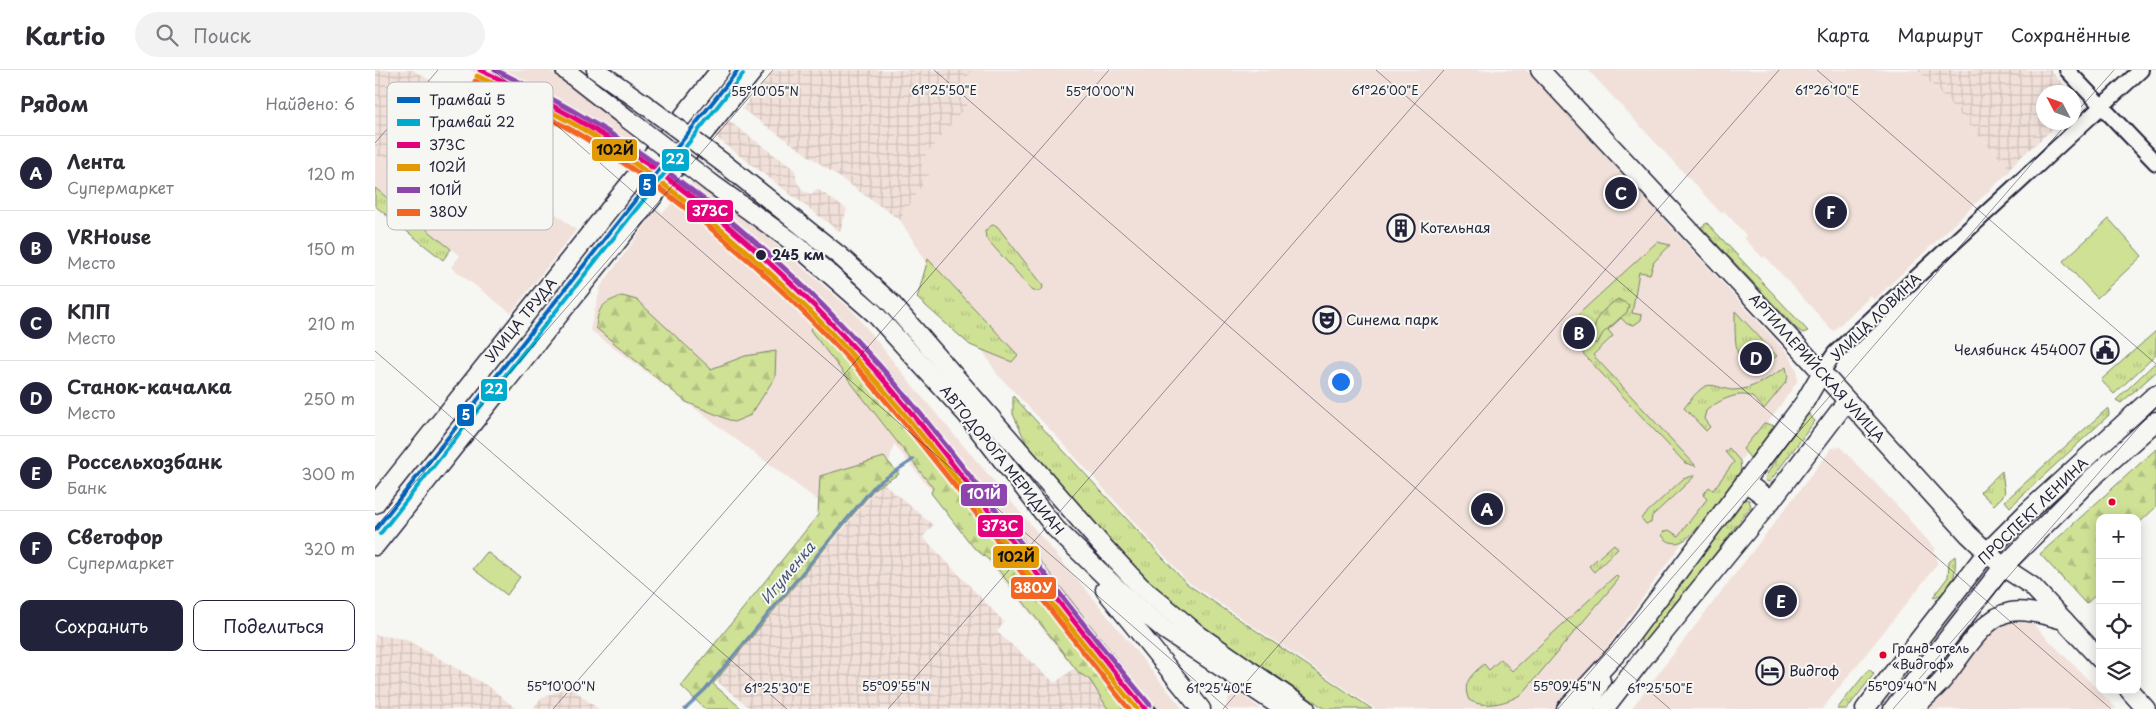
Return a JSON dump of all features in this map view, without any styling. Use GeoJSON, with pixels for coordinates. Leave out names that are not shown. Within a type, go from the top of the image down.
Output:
{"type":"FeatureCollection","features":[{"type":"Feature","properties":{"kind":"main road","name":"АВТОДОРОГА МЕРИДИАН"},"geometry":{"type":"LineString","coordinates":[[565,70],[825,268],[897,335],[967,415],[1055,528],[1129,600],[1165,630],[1284,709]]}},
{"type":"Feature","properties":{"kind":"main road","name":"АВТОДОРОГА МЕРИДИАН"},"geometry":{"type":"LineString","coordinates":[[596,70],[726,165],[841,257],[891,303],[1100,543],[1140,586],[1200,636],[1306,709]]}},
{"type":"Feature","properties":{"kind":"main road","name":"УЛИЦА ТРУДА"},"geometry":{"type":"LineString","coordinates":[[375,504],[720,70]]}},
{"type":"Feature","properties":{"kind":"main road","name":"УЛИЦА ТРУДА"},"geometry":{"type":"LineString","coordinates":[[375,546],[754,70]]}},
{"type":"Feature","properties":{"kind":"main road","name":"АРТИЛЛЕРИЙСКАЯ УЛИЦА"},"geometry":{"type":"LineString","coordinates":[[1540,70],[1822,372],[1968,534],[2003,567],[2032,586],[2096,655]]}},
{"type":"Feature","properties":{"kind":"main road","name":"УЛИЦА ЛОВИНА"},"geometry":{"type":"LineString","coordinates":[[1622,647],[1804,404],[1822,372]]}},
{"type":"Feature","properties":{"kind":"main road","name":"ПРОСПЕКТ ЛЕНИНА"},"geometry":{"type":"LineString","coordinates":[[1865,709],[1987,552],[2026,513],[2156,394]]}},
{"type":"Feature","properties":{"kind":"main road"},"geometry":{"type":"LineString","coordinates":[[1605,709],[1641,661],[1771,501],[1847,401]]}},
{"type":"Feature","properties":{"kind":"main road","name":"ПРОСПЕКТ ЛЕНИНА"},"geometry":{"type":"LineString","coordinates":[[1893,709],[2003,567],[2092,478],[2156,421]]}},
{"type":"Feature","properties":{"kind":"main road"},"geometry":{"type":"LineString","coordinates":[[1745,482],[1771,501]]}},
{"type":"Feature","properties":{"kind":"main road"},"geometry":{"type":"LineString","coordinates":[[1055,528],[1201,709]]}},
{"type":"Feature","properties":{"kind":"main road"},"geometry":{"type":"LineString","coordinates":[[1913,709],[1940,683],[1985,627],[2002,615],[2012,612],[2035,613],[2064,620]]}},
{"type":"Feature","properties":{"kind":"main road"},"geometry":{"type":"LineString","coordinates":[[1622,647],[1641,661]]}},
{"type":"Feature","properties":{"kind":"main road"},"geometry":{"type":"LineString","coordinates":[[1566,709],[1622,647]]}},
{"type":"Feature","properties":{"kind":"main road"},"geometry":{"type":"LineString","coordinates":[[1585,709],[1622,647]]}},
{"type":"Feature","properties":{"kind":"main road"},"geometry":{"type":"LineString","coordinates":[[1617,709],[1625,682]]}},
{"type":"Feature","properties":{"kind":"main road"},"geometry":{"type":"LineString","coordinates":[[2133,694],[2146,709]]}},
{"type":"Feature","properties":{"kind":"street"},"geometry":{"type":"LineString","coordinates":[[2067,70],[2156,163]]}},
{"type":"Feature","properties":{"kind":"street","name":"УЛИЦА ЛОВИНА"},"geometry":{"type":"LineString","coordinates":[[1822,372],[1835,354],[1862,328],[2141,70]]}},
{"type":"Feature","properties":{"kind":"shaded area"},"geometry":{"type":"Polygon","coordinates":[[[375,70],[413,70],[433,82],[387,82],[387,163],[375,153],[375,70]]]}},
{"type":"Feature","properties":{"kind":"shaded area"},"geometry":{"type":"Polygon","coordinates":[[[470,70],[549,70],[639,137],[621,161],[553,115],[553,82],[492,82],[470,70]]]}},
{"type":"Feature","properties":{"kind":"shaded area"},"geometry":{"type":"Polygon","coordinates":[[[773,70],[971,70],[960,96],[968,103],[920,162],[929,175],[900,220],[742,109],[773,70]]]}},
{"type":"Feature","properties":{"kind":"shaded area"},"geometry":{"type":"Polygon","coordinates":[[[971,70],[1526,70],[1789,355],[1797,370],[1797,382],[1583,681],[1554,709],[1375,709],[1187,581],[1059,439],[998,375],[900,220],[929,175],[919,163],[967,103],[959,96],[971,70]]]}},
{"type":"Feature","properties":{"kind":"shaded area"},"geometry":{"type":"Polygon","coordinates":[[[1588,70],[1918,70],[2011,170],[1874,300],[1871,296],[1833,331],[1765,256],[1763,258],[1744,238],[1746,235],[1724,211],[1721,213],[1588,70]]]}},
{"type":"Feature","properties":{"kind":"shaded area"},"geometry":{"type":"Polygon","coordinates":[[[1918,70],[2050,70],[2064,85],[2036,85],[2036,130],[2051,130],[2009,168],[1918,70]]]}},
{"type":"Feature","properties":{"kind":"shaded area"},"geometry":{"type":"Polygon","coordinates":[[[726,119],[795,170],[797,182],[803,191],[811,194],[817,189],[847,209],[840,232],[714,136],[726,119]]]}},
{"type":"Feature","properties":{"kind":"shaded area"},"geometry":{"type":"Polygon","coordinates":[[[375,153],[387,163],[387,198],[375,188],[375,153]]]}},
{"type":"Feature","properties":{"kind":"shaded area"},"geometry":{"type":"Polygon","coordinates":[[[692,181],[742,215],[854,312],[911,384],[1084,587],[1183,709],[1127,709],[1087,658],[1074,668],[894,444],[883,483],[848,523],[590,330],[601,286],[657,209],[663,213],[692,181]]]}},
{"type":"Feature","properties":{"kind":"shaded area"},"geometry":{"type":"Polygon","coordinates":[[[553,212],[576,230],[511,313],[451,267],[460,256],[428,230],[471,230],[473,232],[475,230],[553,230],[553,212]]]}},
{"type":"Feature","properties":{"kind":"shaded area"},"geometry":{"type":"Polygon","coordinates":[[[1840,447],[1909,518],[1936,549],[1934,551],[1937,556],[1937,564],[1918,589],[1822,709],[1631,709],[1832,448],[1840,447]]]}},
{"type":"Feature","properties":{"kind":"shaded area"},"geometry":{"type":"Polygon","coordinates":[[[883,483],[933,525],[923,537],[1004,622],[997,632],[1055,683],[1087,658],[1127,709],[751,709],[714,679],[883,483]]]}},
{"type":"Feature","properties":{"kind":"shaded area"},"geometry":{"type":"Polygon","coordinates":[[[2016,621],[2033,624],[2096,688],[2096,694],[2102,694],[2117,709],[1923,709],[1997,626],[2016,621]]]}},
{"type":"Feature","properties":{"kind":"shaded area"},"geometry":{"type":"Polygon","coordinates":[[[375,635],[405,639],[491,688],[516,709],[375,709],[375,635]]]}},
{"type":"Feature","properties":{"kind":"shaded area"},"geometry":{"type":"Polygon","coordinates":[[[569,686],[598,709],[533,709],[540,699],[569,686]]]}},
{"type":"Feature","properties":{"kind":"shaded area"},"geometry":{"type":"Polygon","coordinates":[[[1232,688],[1261,709],[1225,709],[1232,688]]]}},
{"type":"Feature","properties":{"kind":"green space"},"geometry":{"type":"Polygon","coordinates":[[[375,188],[387,198],[387,216],[375,206],[375,188]]]}},
{"type":"Feature","properties":{"kind":"green space"},"geometry":{"type":"Polygon","coordinates":[[[2109,219],[2142,256],[2097,298],[2063,261],[2109,219]]]}},
{"type":"Feature","properties":{"kind":"green space"},"geometry":{"type":"Polygon","coordinates":[[[1707,223],[1808,331],[1803,333],[1797,329],[1701,227],[1707,223]]]}},
{"type":"Feature","properties":{"kind":"green space"},"geometry":{"type":"Polygon","coordinates":[[[992,225],[997,226],[1042,284],[1043,288],[1040,291],[1033,291],[986,238],[985,231],[992,225]]]}},
{"type":"Feature","properties":{"kind":"green space"},"geometry":{"type":"Polygon","coordinates":[[[405,230],[427,230],[451,249],[443,260],[405,230]]]}},
{"type":"Feature","properties":{"kind":"green space"},"geometry":{"type":"Polygon","coordinates":[[[1657,242],[1670,245],[1654,262],[1650,274],[1639,272],[1632,313],[1642,315],[1641,320],[1634,325],[1627,324],[1621,318],[1608,330],[1613,336],[1593,355],[1696,466],[1685,463],[1563,332],[1583,310],[1657,242]]]}},
{"type":"Feature","properties":{"kind":"green space"},"geometry":{"type":"Polygon","coordinates":[[[928,259],[1018,355],[1012,362],[970,345],[917,298],[928,259]]]}},
{"type":"Feature","properties":{"kind":"green space"},"geometry":{"type":"Polygon","coordinates":[[[622,296],[637,300],[711,369],[745,356],[776,351],[775,377],[751,415],[734,422],[686,402],[596,328],[598,315],[602,307],[622,296]]]}},
{"type":"Feature","properties":{"kind":"green space"},"geometry":{"type":"Polygon","coordinates":[[[1618,299],[1629,305],[1627,312],[1603,333],[1597,344],[1592,342],[1598,317],[1618,299]]]}},
{"type":"Feature","properties":{"kind":"green space"},"geometry":{"type":"Polygon","coordinates":[[[1735,311],[1777,356],[1762,365],[1751,367],[1744,364],[1739,357],[1736,347],[1735,311]]]}},
{"type":"Feature","properties":{"kind":"green space"},"geometry":{"type":"Polygon","coordinates":[[[816,323],[915,428],[1130,703],[1123,709],[1108,709],[1090,680],[1079,673],[993,563],[974,548],[931,493],[933,488],[810,330],[816,323]]]}},
{"type":"Feature","properties":{"kind":"green space"},"geometry":{"type":"Polygon","coordinates":[[[2156,331],[2156,355],[2114,394],[2101,380],[2156,331]]]}},
{"type":"Feature","properties":{"kind":"green space"},"geometry":{"type":"Polygon","coordinates":[[[2156,362],[2156,372],[2121,403],[2116,400],[2156,362]]]}},
{"type":"Feature","properties":{"kind":"green space"},"geometry":{"type":"Polygon","coordinates":[[[1786,367],[1788,377],[1786,382],[1764,409],[1752,397],[1746,395],[1727,398],[1706,411],[1704,419],[1710,427],[1706,431],[1684,408],[1697,392],[1706,386],[1712,385],[1733,390],[1747,388],[1786,367]]]}},
{"type":"Feature","properties":{"kind":"green space"},"geometry":{"type":"Polygon","coordinates":[[[1013,396],[1187,584],[1372,709],[1325,709],[1188,616],[1140,577],[1028,447],[1013,414],[1013,396]]]}},
{"type":"Feature","properties":{"kind":"green space"},"geometry":{"type":"Polygon","coordinates":[[[2108,408],[2109,415],[2010,507],[2005,501],[2108,408]]]}},
{"type":"Feature","properties":{"kind":"green space"},"geometry":{"type":"Polygon","coordinates":[[[1808,413],[1815,421],[1768,482],[1765,480],[1766,476],[1786,442],[1808,413]]]}},
{"type":"Feature","properties":{"kind":"green space"},"geometry":{"type":"Polygon","coordinates":[[[1764,423],[1775,426],[1750,458],[1743,449],[1764,423]]]}},
{"type":"Feature","properties":{"kind":"green space"},"geometry":{"type":"Polygon","coordinates":[[[1729,448],[1740,461],[1741,471],[1691,535],[1680,542],[1673,543],[1664,538],[1663,532],[1669,530],[1678,536],[1707,499],[1703,495],[1709,487],[1713,490],[1734,462],[1725,452],[1729,448]]]}},
{"type":"Feature","properties":{"kind":"green space"},"geometry":{"type":"Polygon","coordinates":[[[2156,449],[2156,507],[2141,521],[2141,514],[2096,514],[2096,595],[2086,604],[2040,554],[2156,449]]]}},
{"type":"Feature","properties":{"kind":"green space"},"geometry":{"type":"Polygon","coordinates":[[[884,457],[899,474],[875,488],[713,684],[742,709],[705,709],[681,686],[818,515],[820,476],[884,457]]]}},
{"type":"Feature","properties":{"kind":"green space"},"geometry":{"type":"Polygon","coordinates":[[[2002,471],[2005,494],[1994,505],[1980,492],[2002,471]]]}},
{"type":"Feature","properties":{"kind":"green space"},"geometry":{"type":"Polygon","coordinates":[[[1696,475],[1652,516],[1651,523],[1646,524],[1641,518],[1683,479],[1696,475]]]}},
{"type":"Feature","properties":{"kind":"green space"},"geometry":{"type":"Polygon","coordinates":[[[1743,499],[1749,500],[1751,506],[1649,642],[1642,643],[1640,636],[1743,499]]]}},
{"type":"Feature","properties":{"kind":"green space"},"geometry":{"type":"Polygon","coordinates":[[[1614,544],[1618,549],[1594,572],[1589,566],[1614,544]]]}},
{"type":"Feature","properties":{"kind":"green space"},"geometry":{"type":"Polygon","coordinates":[[[487,552],[520,577],[507,595],[473,569],[487,552]]]}},
{"type":"Feature","properties":{"kind":"green space"},"geometry":{"type":"Polygon","coordinates":[[[1955,556],[1952,582],[1945,592],[1933,597],[1948,577],[1949,561],[1955,556]]]}},
{"type":"Feature","properties":{"kind":"green space"},"geometry":{"type":"Polygon","coordinates":[[[1615,576],[1618,577],[1618,580],[1523,693],[1511,700],[1496,704],[1481,704],[1469,700],[1466,689],[1469,679],[1484,664],[1489,670],[1501,659],[1512,671],[1615,576]]]}},
{"type":"Feature","properties":{"kind":"green space"},"geometry":{"type":"Polygon","coordinates":[[[1869,669],[1874,674],[1847,709],[1837,709],[1869,669]]]}},
{"type":"Feature","properties":{"kind":"waterway","name":"Игуменка"},"geometry":{"type":"LineString","coordinates":[[685,709],[705,690],[875,485],[914,459]]}},
{"type":"Feature","properties":{"kind":"railway"},"geometry":{"type":"LineString","coordinates":[[500,70],[524,82]]}},
{"type":"Feature","properties":{"kind":"railway"},"geometry":{"type":"LineString","coordinates":[[553,97],[608,129],[659,163],[708,200],[801,281],[845,325],[907,393],[1156,709]]}},
{"type":"Feature","properties":{"kind":"tram line","name":"5"},"geometry":{"type":"LineString","coordinates":[[375,530],[738,70]]}},
{"type":"Feature","properties":{"kind":"tram line","name":"22"},"geometry":{"type":"LineString","coordinates":[[380,534],[743,74]]}},
{"type":"Feature","properties":{"kind":"transit line","name":"373C"},"geometry":{"type":"LineString","coordinates":[[480,70],[505,82]]}},
{"type":"Feature","properties":{"kind":"transit line","name":"101Й"},"geometry":{"type":"LineString","coordinates":[[495,70],[519,82]]}},
{"type":"Feature","properties":{"kind":"transit line","name":"102Й"},"geometry":{"type":"LineString","coordinates":[[477,76],[490,82]]}},
{"type":"Feature","properties":{"kind":"transit line","name":"101Й"},"geometry":{"type":"LineString","coordinates":[[553,100],[602,128],[653,162],[701,198],[793,276],[836,319],[902,391],[1080,619],[1150,705]]}},
{"type":"Feature","properties":{"kind":"transit line","name":"373C"},"geometry":{"type":"LineString","coordinates":[[553,106],[588,126],[666,177],[740,236],[809,300],[873,368],[913,415],[1145,709]]}},
{"type":"Feature","properties":{"kind":"transit line","name":"102Й"},"geometry":{"type":"LineString","coordinates":[[553,112],[627,158],[701,213],[770,273],[836,337],[867,371],[946,466],[1064,619],[1137,709]]}},
{"type":"Feature","properties":{"kind":"transit line","name":"380У"},"geometry":{"type":"LineString","coordinates":[[553,120],[624,163],[698,218],[768,278],[834,343],[933,458],[1129,709]]}},
{"type":"Feature","properties":{"kind":"place","name":"КПП"},"geometry":{"type":"Point","coordinates":[1621,193]}},
{"type":"Feature","properties":{"kind":"place","name":"Светофор"},"geometry":{"type":"Point","coordinates":[1831,212]}},
{"type":"Feature","properties":{"kind":"place","name":"Котельная"},"geometry":{"type":"Point","coordinates":[1401,228]}},
{"type":"Feature","properties":{"kind":"place","name":"245 км"},"geometry":{"type":"Point","coordinates":[761,255]}},
{"type":"Feature","properties":{"kind":"place","name":"Синема парк"},"geometry":{"type":"Point","coordinates":[1327,320]}},
{"type":"Feature","properties":{"kind":"place","name":"VRHouse"},"geometry":{"type":"Point","coordinates":[1579,333]}},
{"type":"Feature","properties":{"kind":"place","name":"Челябинск 454007"},"geometry":{"type":"Point","coordinates":[2105,350]}},
{"type":"Feature","properties":{"kind":"place","name":"Станок-качалка"},"geometry":{"type":"Point","coordinates":[1756,358]}},
{"type":"Feature","properties":{"kind":"place","name":"Лента"},"geometry":{"type":"Point","coordinates":[1487,509]}},
{"type":"Feature","properties":{"kind":"place","name":"Россельхозбанк"},"geometry":{"type":"Point","coordinates":[1781,601]}},
{"type":"Feature","properties":{"kind":"place","name":"Гранд-отель «Видгоф»"},"geometry":{"type":"Point","coordinates":[1883,655]}},
{"type":"Feature","properties":{"kind":"place","name":"Видгоф"},"geometry":{"type":"Point","coordinates":[1770,671]}}]}
